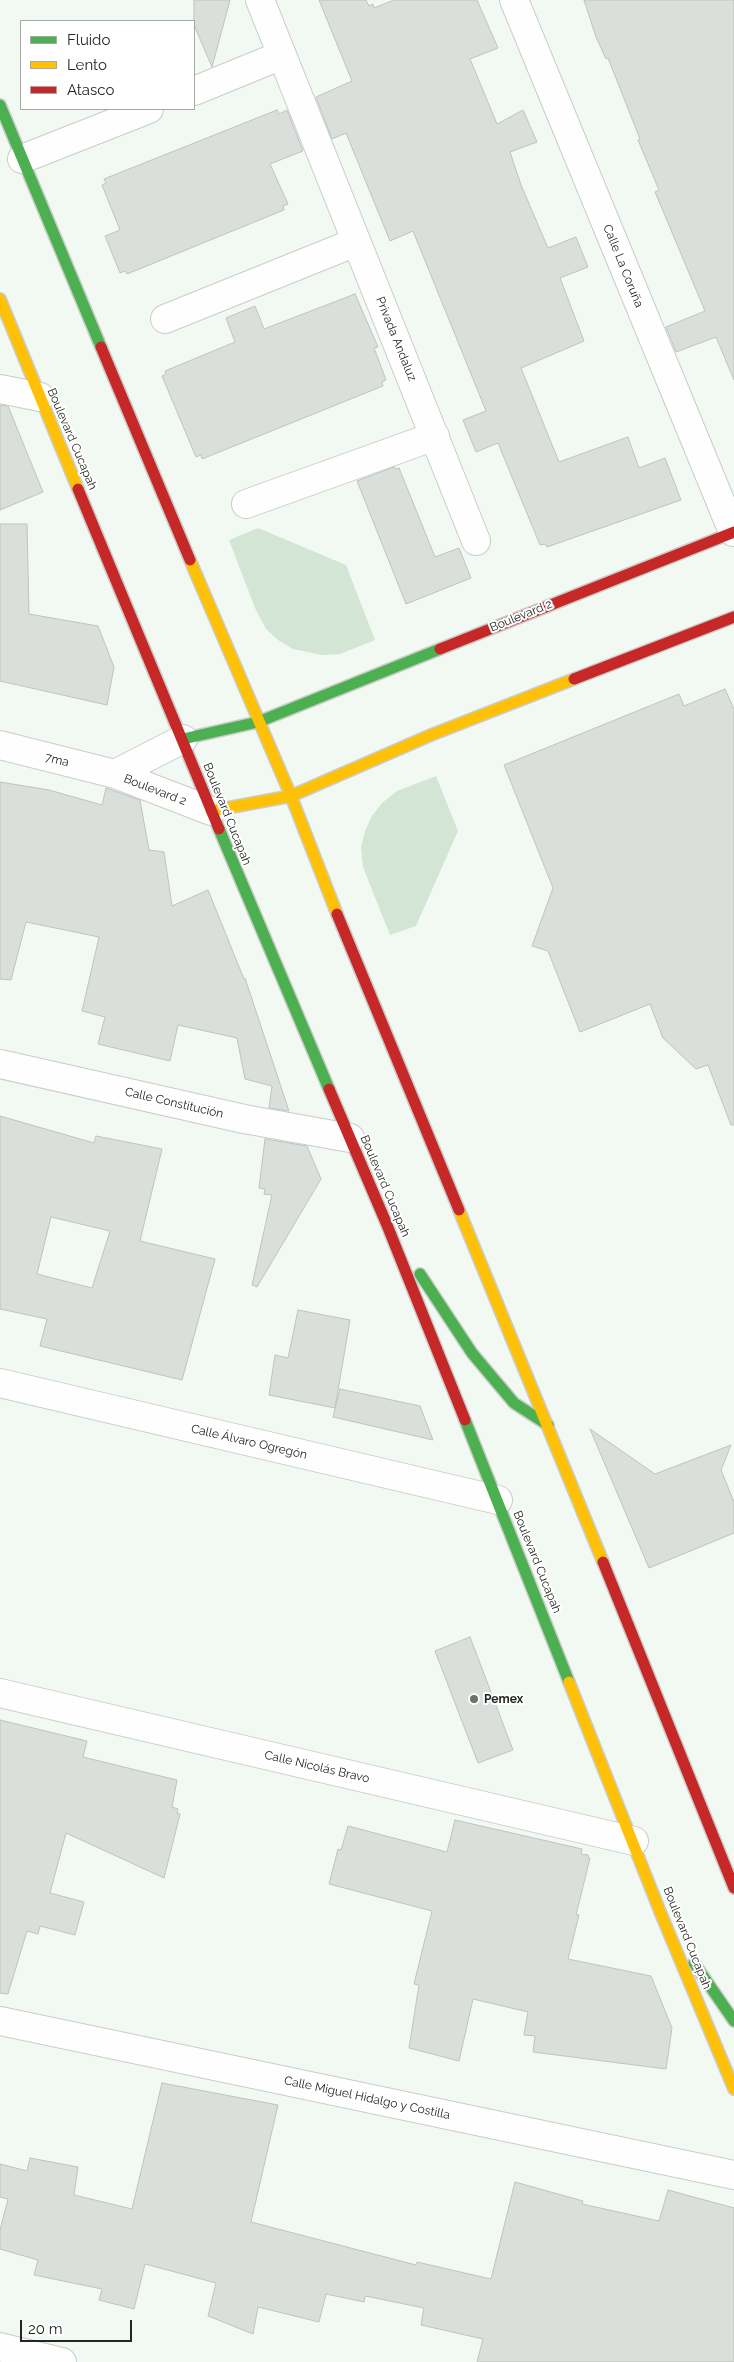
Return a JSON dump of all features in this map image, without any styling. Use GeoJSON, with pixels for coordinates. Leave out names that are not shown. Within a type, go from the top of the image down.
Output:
{"type":"FeatureCollection","features":[{"type":"Feature","properties":{"kind":"main road"},"geometry":{"type":"LineString","coordinates":[[0,105],[258,722],[291,796],[360,973],[419,1109],[734,1888]]}},
{"type":"Feature","properties":{"kind":"main road","name":"Boulevard Cucapah"},"geometry":{"type":"LineString","coordinates":[[0,299],[211,811],[387,1224],[662,1914],[734,2089]]}},
{"type":"Feature","properties":{"kind":"main road","name":"Boulevard 2"},"geometry":{"type":"LineString","coordinates":[[182,740],[258,722],[733,532]]}},
{"type":"Feature","properties":{"kind":"main road"},"geometry":{"type":"LineString","coordinates":[[211,811],[291,796],[431,734],[734,616]]}},
{"type":"Feature","properties":{"kind":"main road"},"geometry":{"type":"LineString","coordinates":[[387,1224],[472,1353],[514,1403],[548,1426]]}},
{"type":"Feature","properties":{"kind":"main road"},"geometry":{"type":"LineString","coordinates":[[662,1914],[734,2021]]}},
{"type":"Feature","properties":{"kind":"street","name":"Privada Andaluz"},"geometry":{"type":"LineString","coordinates":[[260,0],[476,541]]}},
{"type":"Feature","properties":{"kind":"street","name":"Calle La Coruña"},"geometry":{"type":"LineString","coordinates":[[514,0],[733,532]]}},
{"type":"Feature","properties":{"kind":"street"},"geometry":{"type":"LineString","coordinates":[[195,90],[282,55]]}},
{"type":"Feature","properties":{"kind":"street"},"geometry":{"type":"LineString","coordinates":[[22,159],[145,110]]}},
{"type":"Feature","properties":{"kind":"street"},"geometry":{"type":"LineString","coordinates":[[166,320],[356,242]]}},
{"type":"Feature","properties":{"kind":"street"},"geometry":{"type":"LineString","coordinates":[[0,389],[40,397]]}},
{"type":"Feature","properties":{"kind":"street"},"geometry":{"type":"LineString","coordinates":[[246,504],[435,436]]}},
{"type":"Feature","properties":{"kind":"street","name":"Boulevard 2"},"geometry":{"type":"LineString","coordinates":[[115,774],[182,740]]}},
{"type":"Feature","properties":{"kind":"street","name":"7ma"},"geometry":{"type":"LineString","coordinates":[[0,745],[115,774]]}},
{"type":"Feature","properties":{"kind":"street","name":"Boulevard 2"},"geometry":{"type":"LineString","coordinates":[[115,774],[211,811]]}},
{"type":"Feature","properties":{"kind":"street","name":"Calle Constitución"},"geometry":{"type":"LineString","coordinates":[[0,1064],[244,1118],[350,1138]]}},
{"type":"Feature","properties":{"kind":"street","name":"Calle Álvaro Ogregón"},"geometry":{"type":"LineString","coordinates":[[0,1383],[498,1500]]}},
{"type":"Feature","properties":{"kind":"street","name":"Calle Nicolás Bravo"},"geometry":{"type":"LineString","coordinates":[[0,1693],[634,1841]]}},
{"type":"Feature","properties":{"kind":"street","name":"Calle Miguel Hidalgo y Costilla"},"geometry":{"type":"LineString","coordinates":[[0,2020],[734,2175]]}},
{"type":"Feature","properties":{"kind":"street"},"geometry":{"type":"LineString","coordinates":[[0,2347],[62,2362]]}},
{"type":"Feature","properties":{"kind":"green space"},"geometry":{"type":"Polygon","coordinates":[[[258,528],[346,565],[375,640],[340,654],[322,655],[293,649],[278,640],[266,629],[255,608],[229,540],[258,528]]]}},
{"type":"Feature","properties":{"kind":"green space"},"geometry":{"type":"Polygon","coordinates":[[[436,776],[458,831],[416,926],[390,935],[363,867],[361,847],[365,831],[372,816],[382,803],[397,791],[436,776]]]}},
{"type":"Feature","properties":{"kind":"building"},"geometry":{"type":"Polygon","coordinates":[[[194,0],[230,0],[212,67],[195,27],[194,0]]]}},
{"type":"Feature","properties":{"kind":"building"},"geometry":{"type":"Polygon","coordinates":[[[319,0],[366,0],[369,6],[373,4],[374,8],[394,0],[477,0],[498,48],[470,59],[497,124],[523,110],[537,142],[510,152],[521,185],[548,248],[576,237],[588,267],[560,278],[584,341],[521,368],[559,462],[628,437],[639,468],[665,458],[681,500],[547,547],[545,544],[540,545],[498,443],[476,452],[463,420],[486,411],[413,231],[390,241],[346,133],[332,139],[316,97],[352,81],[319,0]]]}},
{"type":"Feature","properties":{"kind":"building"},"geometry":{"type":"Polygon","coordinates":[[[584,0],[734,0],[734,380],[716,337],[676,352],[666,327],[705,311],[655,192],[659,190],[638,140],[640,139],[608,58],[606,59],[596,37],[584,0]]]}},
{"type":"Feature","properties":{"kind":"building"},"geometry":{"type":"Polygon","coordinates":[[[277,110],[279,114],[287,110],[303,151],[270,164],[288,204],[283,206],[284,210],[127,274],[125,271],[120,273],[105,236],[120,230],[102,185],[106,183],[104,179],[277,110]]]}},
{"type":"Feature","properties":{"kind":"building"},"geometry":{"type":"Polygon","coordinates":[[[355,294],[378,347],[374,348],[386,380],[382,382],[383,386],[202,459],[201,455],[196,457],[162,376],[166,374],[165,371],[235,342],[226,318],[255,306],[264,329],[355,294]]]}},
{"type":"Feature","properties":{"kind":"building"},"geometry":{"type":"Polygon","coordinates":[[[0,405],[8,406],[43,492],[0,510],[0,405]]]}},
{"type":"Feature","properties":{"kind":"building"},"geometry":{"type":"Polygon","coordinates":[[[394,467],[395,469],[399,468],[435,557],[459,548],[471,578],[406,604],[357,481],[394,467]]]}},
{"type":"Feature","properties":{"kind":"building"},"geometry":{"type":"Polygon","coordinates":[[[0,524],[27,524],[29,614],[98,626],[114,667],[107,705],[0,681],[0,524]]]}},
{"type":"Feature","properties":{"kind":"building"},"geometry":{"type":"Polygon","coordinates":[[[725,689],[734,709],[734,1125],[731,1125],[708,1065],[696,1069],[663,1038],[650,1004],[580,1032],[548,951],[532,946],[553,888],[504,765],[679,694],[684,706],[725,689]]]}},
{"type":"Feature","properties":{"kind":"building"},"geometry":{"type":"Polygon","coordinates":[[[0,782],[49,790],[102,805],[106,788],[140,800],[149,850],[164,852],[172,906],[208,890],[245,978],[289,1111],[269,1108],[272,1086],[245,1079],[237,1038],[178,1025],[170,1061],[98,1044],[105,1017],[82,1011],[99,937],[26,922],[11,980],[0,979],[0,782]]]}},
{"type":"Feature","properties":{"kind":"building"},"geometry":{"type":"Polygon","coordinates":[[[0,1116],[94,1143],[96,1136],[162,1149],[140,1241],[215,1259],[182,1380],[40,1346],[47,1319],[0,1309],[0,1116]],[[51,1217],[37,1274],[92,1288],[110,1231],[51,1217]]]}},
{"type":"Feature","properties":{"kind":"building"},"geometry":{"type":"Polygon","coordinates":[[[265,1139],[307,1146],[321,1179],[257,1287],[252,1285],[272,1195],[264,1194],[265,1189],[259,1188],[265,1139]]]}},
{"type":"Feature","properties":{"kind":"building"},"geometry":{"type":"Polygon","coordinates":[[[298,1310],[350,1320],[335,1408],[269,1395],[275,1355],[288,1358],[298,1310]]]}},
{"type":"Feature","properties":{"kind":"building"},"geometry":{"type":"Polygon","coordinates":[[[340,1389],[420,1406],[433,1440],[333,1417],[340,1389]]]}},
{"type":"Feature","properties":{"kind":"building"},"geometry":{"type":"Polygon","coordinates":[[[590,1429],[655,1474],[731,1445],[721,1470],[734,1502],[734,1533],[649,1568],[590,1429]]]}},
{"type":"Feature","properties":{"kind":"building","name":"Pemex"},"geometry":{"type":"Polygon","coordinates":[[[470,1637],[513,1750],[478,1763],[435,1651],[470,1637]]]}},
{"type":"Feature","properties":{"kind":"building"},"geometry":{"type":"Polygon","coordinates":[[[0,1720],[87,1741],[83,1757],[177,1780],[172,1807],[178,1809],[177,1814],[180,1814],[164,1878],[66,1833],[50,1893],[84,1902],[75,1935],[40,1926],[38,1934],[27,1931],[8,1994],[0,1993],[0,1720]]]}},
{"type":"Feature","properties":{"kind":"building"},"geometry":{"type":"Polygon","coordinates":[[[455,1820],[582,1849],[581,1854],[588,1855],[590,1858],[576,1915],[579,1915],[568,1959],[651,1976],[672,2028],[666,2069],[533,2052],[535,2036],[524,2035],[528,2012],[473,1999],[459,2061],[409,2048],[419,1985],[414,1984],[432,1911],[329,1884],[338,1849],[341,1850],[348,1826],[447,1852],[455,1820]]]}},
{"type":"Feature","properties":{"kind":"building"},"geometry":{"type":"Polygon","coordinates":[[[162,2083],[278,2105],[251,2222],[416,2265],[417,2262],[491,2279],[515,2182],[583,2201],[582,2204],[659,2221],[668,2190],[734,2208],[734,2362],[477,2362],[483,2339],[421,2325],[424,2308],[365,2296],[364,2302],[326,2294],[319,2322],[258,2307],[253,2334],[208,2316],[216,2283],[145,2264],[134,2309],[99,2300],[102,2289],[34,2275],[38,2260],[0,2249],[0,2230],[8,2199],[0,2197],[0,2164],[27,2171],[30,2158],[78,2167],[74,2195],[132,2209],[162,2083]]]}},
{"type":"Feature","properties":{"kind":"traffic: fast"},"geometry":{"type":"LineString","coordinates":[[0,105],[101,347]]}},
{"type":"Feature","properties":{"kind":"traffic: fast"},"geometry":{"type":"LineString","coordinates":[[183,739],[258,722],[440,649]]}},
{"type":"Feature","properties":{"kind":"traffic: fast"},"geometry":{"type":"LineString","coordinates":[[219,829],[329,1089]]}},
{"type":"Feature","properties":{"kind":"traffic: fast"},"geometry":{"type":"LineString","coordinates":[[420,1274],[472,1353],[514,1403],[548,1425]]}},
{"type":"Feature","properties":{"kind":"traffic: fast"},"geometry":{"type":"LineString","coordinates":[[465,1420],[569,1682]]}},
{"type":"Feature","properties":{"kind":"traffic: fast"},"geometry":{"type":"LineString","coordinates":[[694,1963],[734,2021]]}},
{"type":"Feature","properties":{"kind":"traffic: slow"},"geometry":{"type":"LineString","coordinates":[[0,299],[78,489]]}},
{"type":"Feature","properties":{"kind":"traffic: slow"},"geometry":{"type":"LineString","coordinates":[[190,560],[291,796],[337,914]]}},
{"type":"Feature","properties":{"kind":"traffic: slow"},"geometry":{"type":"LineString","coordinates":[[211,811],[291,796],[431,735],[574,679]]}},
{"type":"Feature","properties":{"kind":"traffic: slow"},"geometry":{"type":"LineString","coordinates":[[459,1210],[603,1562]]}},
{"type":"Feature","properties":{"kind":"traffic: slow"},"geometry":{"type":"LineString","coordinates":[[569,1682],[661,1914],[734,2089]]}},
{"type":"Feature","properties":{"kind":"traffic: jam"},"geometry":{"type":"LineString","coordinates":[[101,347],[190,560]]}},
{"type":"Feature","properties":{"kind":"traffic: jam"},"geometry":{"type":"LineString","coordinates":[[78,489],[219,829]]}},
{"type":"Feature","properties":{"kind":"traffic: jam"},"geometry":{"type":"LineString","coordinates":[[440,649],[734,532]]}},
{"type":"Feature","properties":{"kind":"traffic: jam"},"geometry":{"type":"LineString","coordinates":[[574,679],[734,617]]}},
{"type":"Feature","properties":{"kind":"traffic: jam"},"geometry":{"type":"LineString","coordinates":[[337,914],[459,1210]]}},
{"type":"Feature","properties":{"kind":"traffic: jam"},"geometry":{"type":"LineString","coordinates":[[329,1089],[387,1225],[465,1420]]}},
{"type":"Feature","properties":{"kind":"traffic: jam"},"geometry":{"type":"LineString","coordinates":[[603,1562],[734,1888]]}},
{"type":"Feature","properties":{"kind":"place","name":"Pemex"},"geometry":{"type":"Point","coordinates":[474,1699]}}]}
